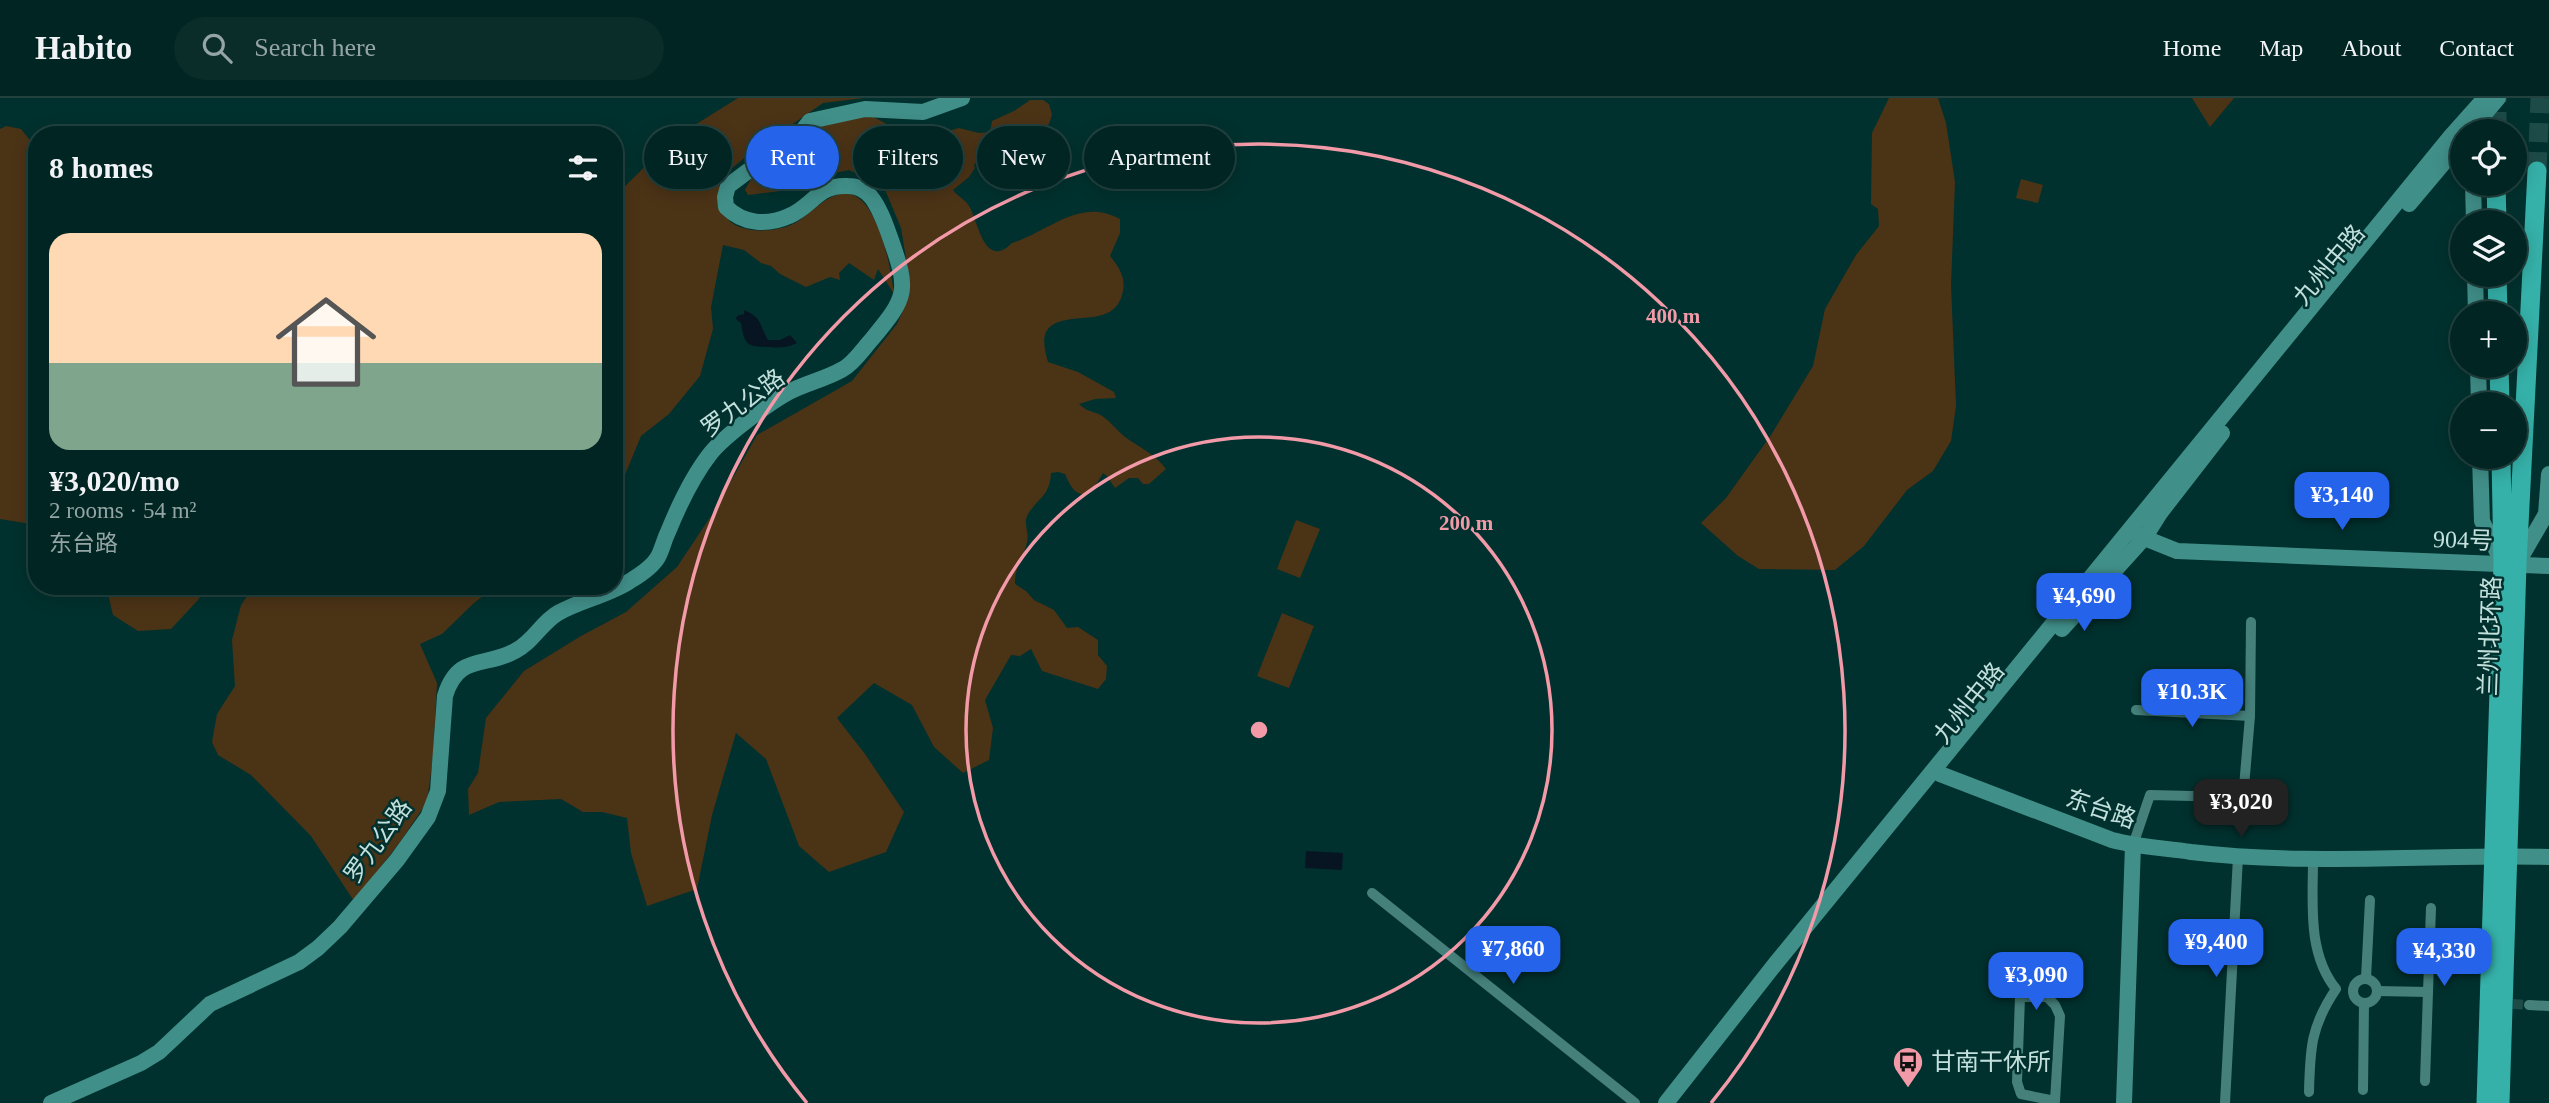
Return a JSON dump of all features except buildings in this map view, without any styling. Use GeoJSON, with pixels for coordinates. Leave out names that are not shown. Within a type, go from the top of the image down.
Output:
{"type":"FeatureCollection","features":[{"type":"Feature","properties":{"kind":"highway","name":"兰州北环路"},"geometry":{"type":"LineString","coordinates":[[2486,1103],[2501,856],[2510,558],[2537,172]]}},
{"type":"Feature","properties":{"kind":"highway","name":"兰州北环路"},"geometry":{"type":"LineString","coordinates":[[2502,469],[2510,558]]}},
{"type":"Feature","properties":{"kind":"highway","name":"兰州北环路"},"geometry":{"type":"LineString","coordinates":[[2500,1103],[2508,1004],[2501,856]]}},
{"type":"Feature","properties":{"kind":"street","name":"罗九公路"},"geometry":{"type":"LineString","coordinates":[[623,585],[657,559],[693,479],[712,452],[782,397],[845,368],[884,325],[901,298],[904,284],[901,268],[887,227],[870,196],[858,186],[832,186],[790,216],[773,221],[744,221],[726,206],[728,186],[748,171],[770,163],[786,152],[810,121],[865,108],[923,112],[962,98]]}},
{"type":"Feature","properties":{"kind":"street"},"geometry":{"type":"LineString","coordinates":[[2474,119],[2485,98]]}},
{"type":"Feature","properties":{"kind":"street","name":"九州中路"},"geometry":{"type":"LineString","coordinates":[[2479,119],[2498,98]]}},
{"type":"Feature","properties":{"kind":"street","name":"九州中路"},"geometry":{"type":"LineString","coordinates":[[1676,1103],[1940,774],[2139,532],[2160,513],[2254,391],[2450,153]]}},
{"type":"Feature","properties":{"kind":"street"},"geometry":{"type":"LineString","coordinates":[[2480,469],[2482,521],[2510,558]]}},
{"type":"Feature","properties":{"kind":"street"},"geometry":{"type":"LineString","coordinates":[[2510,558],[2546,514],[2549,474]]}},
{"type":"Feature","properties":{"kind":"street"},"geometry":{"type":"LineString","coordinates":[[1666,1103],[1776,963],[2139,532]]}},
{"type":"Feature","properties":{"kind":"street","name":"904号"},"geometry":{"type":"LineString","coordinates":[[2139,532],[2177,551],[2510,558],[2549,566]]}},
{"type":"Feature","properties":{"kind":"street"},"geometry":{"type":"LineString","coordinates":[[2510,558],[2549,556]]}},
{"type":"Feature","properties":{"kind":"street","name":"罗九公路"},"geometry":{"type":"LineString","coordinates":[[51,1103],[141,1063],[159,1052],[211,1004],[265,979],[318,948],[340,927],[387,872],[428,817],[438,791],[445,696],[456,673],[467,664],[503,657],[516,651],[528,643],[544,623],[558,613],[600,595]]}},
{"type":"Feature","properties":{"kind":"street"},"geometry":{"type":"LineString","coordinates":[[2124,1103],[2133,845],[2150,795],[2233,797],[2244,787],[2250,716],[2251,622]]}},
{"type":"Feature","properties":{"kind":"street"},"geometry":{"type":"LineString","coordinates":[[2136,710],[2250,716]]}},
{"type":"Feature","properties":{"kind":"street","name":"东台路"},"geometry":{"type":"LineString","coordinates":[[1940,774],[2112,840],[2133,845],[2238,858],[2549,858]]}},
{"type":"Feature","properties":{"kind":"street"},"geometry":{"type":"LineString","coordinates":[[2225,1103],[2238,858]]}},
{"type":"Feature","properties":{"kind":"street"},"geometry":{"type":"LineString","coordinates":[[2313,859],[2312,930],[2326,976],[2336,989],[2352,990]]}},
{"type":"Feature","properties":{"kind":"street"},"geometry":{"type":"LineString","coordinates":[[1372,893],[1635,1103]]}},
{"type":"Feature","properties":{"kind":"street"},"geometry":{"type":"LineString","coordinates":[[2366,978],[2370,900]]}},
{"type":"Feature","properties":{"kind":"street"},"geometry":{"type":"LineString","coordinates":[[2425,1081],[2431,908]]}},
{"type":"Feature","properties":{"kind":"street"},"geometry":{"type":"LineString","coordinates":[[2366,978],[2374,982],[2377,991],[2373,1000],[2364,1003],[2355,999],[2352,990],[2357,981],[2366,978]]}},
{"type":"Feature","properties":{"kind":"street"},"geometry":{"type":"LineString","coordinates":[[2309,1092],[2311,1042],[2322,1009],[2336,989]]}},
{"type":"Feature","properties":{"kind":"street"},"geometry":{"type":"LineString","coordinates":[[2377,991],[2428,992]]}},
{"type":"Feature","properties":{"kind":"street"},"geometry":{"type":"LineString","coordinates":[[2047,996],[2055,1004],[2060,1016],[2055,1101],[2048,1102],[2021,1094],[2017,1082],[2021,997],[2047,996]]}},
{"type":"Feature","properties":{"kind":"street"},"geometry":{"type":"LineString","coordinates":[[2363,1090],[2364,1003]]}},
{"type":"Feature","properties":{"kind":"street"},"geometry":{"type":"LineString","coordinates":[[2529,1005],[2549,1006]]}},
{"type":"Feature","properties":{"kind":"shaded area"},"geometry":{"type":"Polygon","coordinates":[[[738,98],[864,98],[823,103],[790,126],[746,126],[746,157],[732,168],[732,126],[693,126],[738,98]]]}},
{"type":"Feature","properties":{"kind":"shaded area"},"geometry":{"type":"Polygon","coordinates":[[[1889,98],[1938,98],[1946,123],[1955,182],[1951,285],[1956,406],[1951,441],[1933,471],[1907,490],[1864,546],[1835,570],[1759,569],[1738,556],[1701,523],[1726,498],[1771,435],[1813,366],[1825,309],[1856,255],[1879,226],[1878,209],[1871,204],[1872,133],[1889,98]]]}},
{"type":"Feature","properties":{"kind":"shaded area"},"geometry":{"type":"Polygon","coordinates":[[[2192,98],[2234,98],[2210,127],[2192,98]]]}},
{"type":"Feature","properties":{"kind":"shaded area"},"geometry":{"type":"Polygon","coordinates":[[[1030,100],[1043,100],[1049,104],[1052,115],[1047,126],[991,126],[992,121],[1030,100]]]}},
{"type":"Feature","properties":{"kind":"shaded area"},"geometry":{"type":"Polygon","coordinates":[[[870,115],[890,126],[853,126],[853,172],[839,172],[839,126],[811,126],[870,115]]]}},
{"type":"Feature","properties":{"kind":"shaded area"},"geometry":{"type":"Polygon","coordinates":[[[6,126],[21,129],[28,138],[28,524],[0,519],[0,129],[6,126]]]}},
{"type":"Feature","properties":{"kind":"shaded area"},"geometry":{"type":"Polygon","coordinates":[[[963,129],[977,132],[977,161],[975,168],[963,182],[963,129]]]}},
{"type":"Feature","properties":{"kind":"shaded area"},"geometry":{"type":"Polygon","coordinates":[[[644,167],[644,189],[720,189],[721,203],[727,219],[753,230],[783,228],[830,198],[850,194],[862,200],[879,229],[894,294],[878,269],[874,280],[849,263],[839,273],[840,280],[830,277],[806,287],[761,263],[744,250],[723,245],[711,307],[713,329],[700,376],[669,414],[641,436],[623,480],[623,188],[644,167]]]}},
{"type":"Feature","properties":{"kind":"shaded area"},"geometry":{"type":"Polygon","coordinates":[[[2021,179],[2043,185],[2038,203],[2016,198],[2021,179]]]}},
{"type":"Feature","properties":{"kind":"shaded area"},"geometry":{"type":"Polygon","coordinates":[[[746,188],[798,189],[748,195],[746,188]]]}},
{"type":"Feature","properties":{"kind":"shaded area"},"geometry":{"type":"Polygon","coordinates":[[[885,189],[954,189],[967,204],[983,240],[995,251],[1078,214],[1105,213],[1120,219],[1120,233],[1110,256],[1123,279],[1122,295],[1117,305],[1110,312],[1101,315],[1069,319],[1051,326],[1045,333],[1045,348],[1048,362],[1078,372],[1114,392],[1116,398],[1095,399],[1079,404],[1103,416],[1166,469],[1149,484],[1143,484],[1138,478],[1129,478],[1115,488],[1103,473],[1094,488],[1085,495],[1070,485],[1065,474],[1051,473],[1047,490],[1027,515],[1027,542],[1015,578],[1015,584],[1034,600],[1054,610],[1067,628],[1078,627],[1098,640],[1098,655],[1107,666],[1106,679],[1098,689],[1042,671],[1031,649],[1020,656],[1011,655],[985,700],[993,728],[989,760],[963,773],[934,747],[912,705],[874,683],[837,718],[904,812],[886,852],[829,872],[799,846],[766,759],[736,733],[712,815],[697,889],[647,906],[631,853],[627,818],[602,812],[583,812],[561,799],[499,802],[469,815],[468,789],[478,773],[486,718],[524,671],[626,612],[677,567],[713,513],[757,435],[852,381],[897,324],[907,301],[909,276],[901,228],[885,189]]]}},
{"type":"Feature","properties":{"kind":"shaded area"},"geometry":{"type":"Polygon","coordinates":[[[1296,520],[1320,529],[1300,578],[1277,569],[1296,520]]]}},
{"type":"Feature","properties":{"kind":"shaded area"},"geometry":{"type":"Polygon","coordinates":[[[108,595],[201,595],[171,629],[138,631],[113,615],[108,595]]]}},
{"type":"Feature","properties":{"kind":"shaded area"},"geometry":{"type":"Polygon","coordinates":[[[248,595],[484,595],[442,634],[420,644],[437,683],[433,757],[427,802],[354,901],[311,836],[251,775],[218,755],[212,742],[217,714],[235,686],[232,640],[241,605],[248,595]]]}},
{"type":"Feature","properties":{"kind":"shaded area"},"geometry":{"type":"Polygon","coordinates":[[[1282,613],[1314,626],[1289,688],[1257,676],[1282,613]]]}},
{"type":"Feature","properties":{"kind":"water"},"geometry":{"type":"Polygon","coordinates":[[[744,310],[758,319],[768,340],[780,340],[790,335],[797,343],[780,347],[749,344],[744,337],[741,323],[736,319],[744,314],[744,310]]]}},
{"type":"Feature","properties":{"kind":"water"},"geometry":{"type":"Polygon","coordinates":[[[1306,851],[1343,853],[1342,870],[1305,868],[1306,851]]]}},
{"type":"Feature","properties":{"kind":"tunnel"},"geometry":{"type":"LineString","coordinates":[[2497,98],[2497,119]]}},
{"type":"Feature","properties":{"kind":"tunnel"},"geometry":{"type":"LineString","coordinates":[[2537,171],[2540,98]]}},
{"type":"Feature","properties":{"kind":"tunnel"},"geometry":{"type":"LineString","coordinates":[[2513,1004],[2529,1005]]}},
{"type":"Feature","properties":{"kind":"place","name":"甘南干休所"},"geometry":{"type":"Point","coordinates":[1908,1089]}}]}
